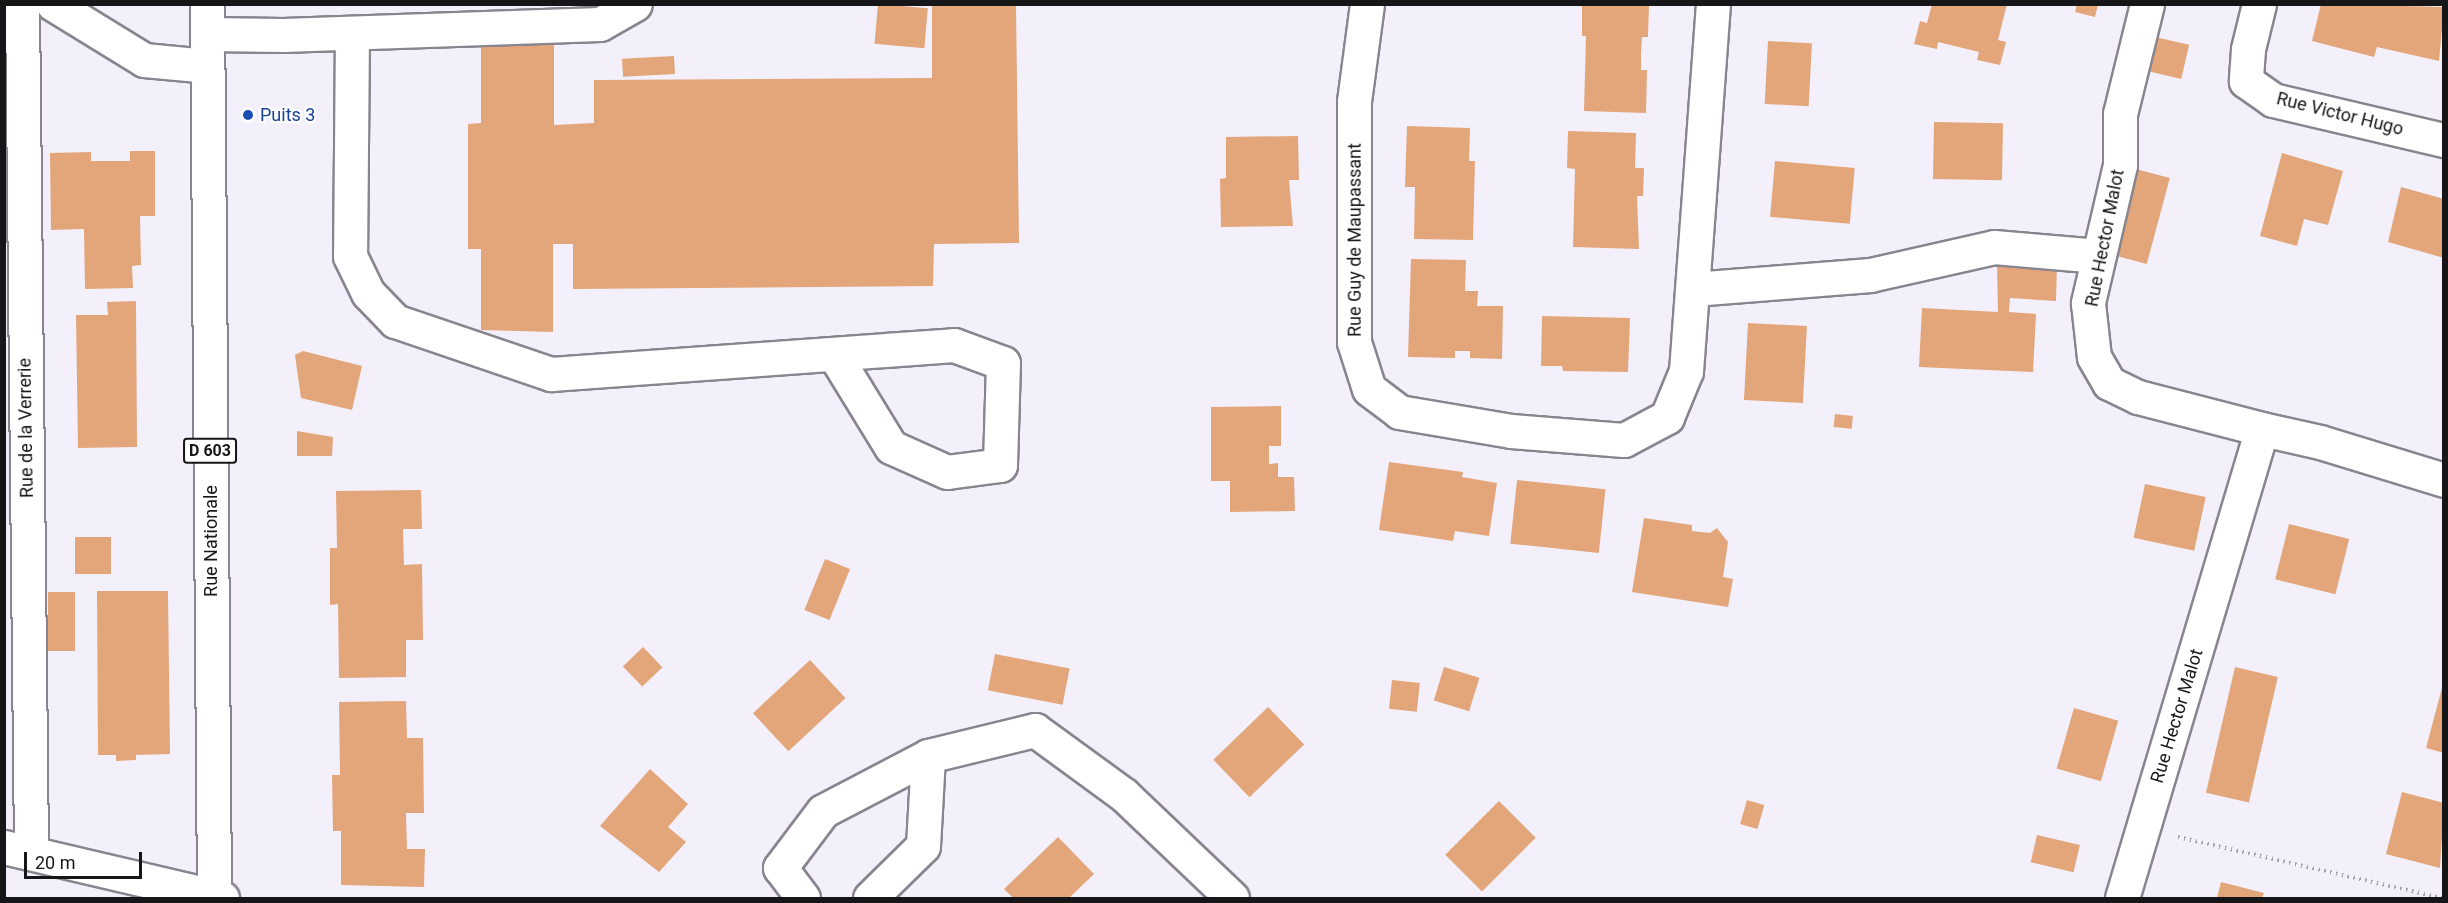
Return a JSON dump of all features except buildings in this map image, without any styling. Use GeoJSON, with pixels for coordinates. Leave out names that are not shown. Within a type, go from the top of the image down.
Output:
{"type":"FeatureCollection","features":[{"type":"Feature","properties":{"kind":"street","name":"Rue de la Verrerie"},"geometry":{"type":"LineString","coordinates":[[18,850],[22,4]]}},
{"type":"Feature","properties":{"kind":"street"},"geometry":{"type":"LineString","coordinates":[[53,4],[144,60],[207,35],[352,33],[600,24],[635,4]]}},
{"type":"Feature","properties":{"kind":"street","name":"Rue Guy de Maupassant"},"geometry":{"type":"LineString","coordinates":[[1367,4],[1354,101],[1354,342],[1369,389],[1399,412],[1511,431],[1624,440],[1667,417],[1686,371],[1713,4]]}},
{"type":"Feature","properties":{"kind":"street","name":"Rue Hector Malot"},"geometry":{"type":"LineString","coordinates":[[2147,4],[2120,114],[2120,165],[2088,303],[2094,357],[2109,383],[2138,397],[2320,442],[2444,480]]}},
{"type":"Feature","properties":{"kind":"street","name":"Rue Victor Hugo"},"geometry":{"type":"LineString","coordinates":[[2259,4],[2248,49],[2246,81],[2273,100],[2444,140]]}},
{"type":"Feature","properties":{"kind":"street"},"geometry":{"type":"LineString","coordinates":[[352,33],[350,256],[368,292],[395,321],[551,374],[954,345],[1003,363],[1000,465],[947,472],[891,447],[834,354]]}},
{"type":"Feature","properties":{"kind":"street","name":"Rue Nationale"},"geometry":{"type":"LineString","coordinates":[[207,35],[217,897]]}},
{"type":"Feature","properties":{"kind":"street"},"geometry":{"type":"LineString","coordinates":[[1693,290],[1870,275],[1994,247],[2099,256]]}},
{"type":"Feature","properties":{"kind":"street","name":"Rue Hector Malot"},"geometry":{"type":"LineString","coordinates":[[2122,898],[2262,429]]}},
{"type":"Feature","properties":{"kind":"street"},"geometry":{"type":"LineString","coordinates":[[803,898],[780,868],[823,811],[928,756],[1035,730],[1124,795],[1232,898]]}},
{"type":"Feature","properties":{"kind":"street"},"geometry":{"type":"LineString","coordinates":[[870,898],[923,846],[928,756]]}},
{"type":"Feature","properties":{"kind":"street"},"geometry":{"type":"LineString","coordinates":[[18,850],[217,897]]}},
{"type":"Feature","properties":{"kind":"path"},"geometry":{"type":"LineString","coordinates":[[2143,829],[2443,898]]}},
{"type":"Feature","properties":{"kind":"place","name":"Puits 3"},"geometry":{"type":"Point","coordinates":[248,115]}}]}
